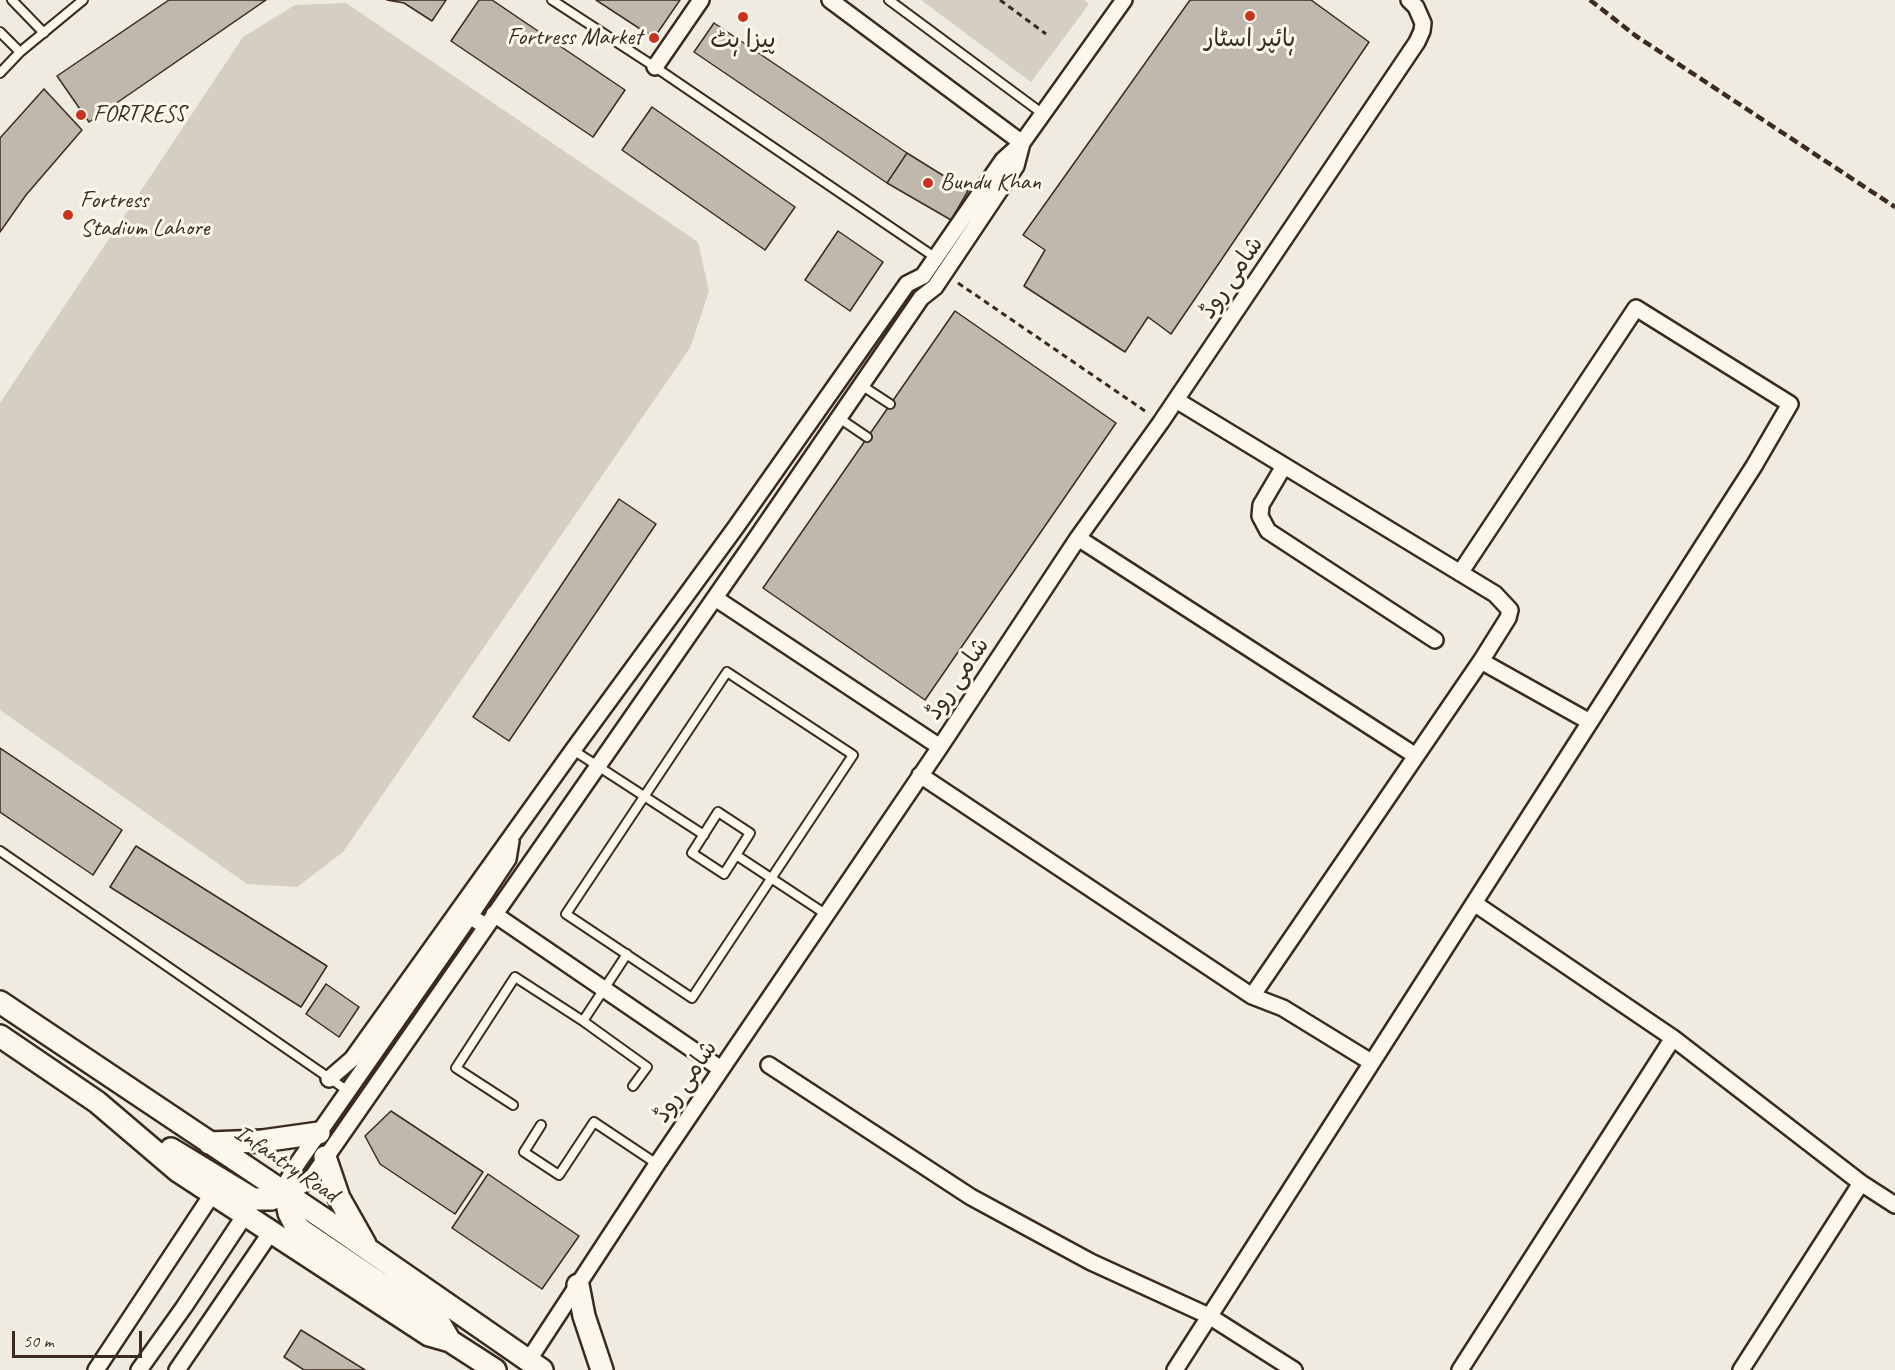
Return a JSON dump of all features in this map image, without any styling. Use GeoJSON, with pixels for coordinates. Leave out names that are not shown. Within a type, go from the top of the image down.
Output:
{"type":"FeatureCollection","features":[{"type":"Feature","properties":{"kind":"main road","name":"Infantry Road"},"geometry":{"type":"LineString","coordinates":[[0,1002],[285,1193],[535,1365]]}},
{"type":"Feature","properties":{"kind":"main road"},"geometry":{"type":"LineString","coordinates":[[0,1036],[97,1102],[243,1194],[253,1199],[271,1199],[285,1193],[289,1213],[301,1230],[440,1324],[450,1341]]}},
{"type":"Feature","properties":{"kind":"main road"},"geometry":{"type":"LineString","coordinates":[[97,1102],[178,1171],[429,1335],[450,1341],[495,1370]]}},
{"type":"Feature","properties":{"kind":"main road"},"geometry":{"type":"LineString","coordinates":[[209,1143],[262,1141],[319,1133]]}},
{"type":"Feature","properties":{"kind":"main road"},"geometry":{"type":"LineString","coordinates":[[325,1158],[339,1198],[371,1253]]}},
{"type":"Feature","properties":{"kind":"main road"},"geometry":{"type":"LineString","coordinates":[[578,1285],[584,1316],[602,1370]]}},
{"type":"Feature","properties":{"kind":"street"},"geometry":{"type":"LineString","coordinates":[[655,67],[701,0]]}},
{"type":"Feature","properties":{"kind":"street"},"geometry":{"type":"LineString","coordinates":[[830,0],[1022,143]]}},
{"type":"Feature","properties":{"kind":"street","name":"شامی روڈ"},"geometry":{"type":"LineString","coordinates":[[535,1365],[578,1285],[657,1164],[940,747],[1078,538],[1161,422],[1417,42],[1423,23],[1421,16],[1409,0]]}},
{"type":"Feature","properties":{"kind":"street"},"geometry":{"type":"LineString","coordinates":[[329,1079],[352,1059],[736,527],[907,284],[923,276],[1004,160],[1022,143],[1043,114],[1120,1]]}},
{"type":"Feature","properties":{"kind":"street"},"geometry":{"type":"LineString","coordinates":[[285,1193],[307,1182],[325,1158],[921,298],[935,287],[1016,166],[1022,143]]}},
{"type":"Feature","properties":{"kind":"street"},"geometry":{"type":"LineString","coordinates":[[1175,1370],[1748,476],[1790,404],[1636,308],[1460,573]]}},
{"type":"Feature","properties":{"kind":"street"},"geometry":{"type":"LineString","coordinates":[[1176,400],[1496,594],[1510,610],[1508,618],[1481,661],[1252,996]]}},
{"type":"Feature","properties":{"kind":"street"},"geometry":{"type":"LineString","coordinates":[[1284,466],[1261,505],[1260,516],[1268,531],[1435,640]]}},
{"type":"Feature","properties":{"kind":"street"},"geometry":{"type":"LineString","coordinates":[[736,527],[755,540]]}},
{"type":"Feature","properties":{"kind":"street"},"geometry":{"type":"LineString","coordinates":[[1078,538],[1416,756]]}},
{"type":"Feature","properties":{"kind":"street"},"geometry":{"type":"LineString","coordinates":[[715,598],[940,747]]}},
{"type":"Feature","properties":{"kind":"street"},"geometry":{"type":"LineString","coordinates":[[1481,661],[1590,722]]}},
{"type":"Feature","properties":{"kind":"street"},"geometry":{"type":"LineString","coordinates":[[920,775],[1252,996],[1283,1008],[1371,1062]]}},
{"type":"Feature","properties":{"kind":"street"},"geometry":{"type":"LineString","coordinates":[[285,1193],[291,1173],[508,859],[513,834]]}},
{"type":"Feature","properties":{"kind":"street"},"geometry":{"type":"LineString","coordinates":[[1474,903],[1673,1038],[1861,1183],[1895,1205]]}},
{"type":"Feature","properties":{"kind":"street"},"geometry":{"type":"LineString","coordinates":[[470,916],[490,920],[603,990],[721,1069]]}},
{"type":"Feature","properties":{"kind":"street"},"geometry":{"type":"LineString","coordinates":[[1460,1370],[1673,1038]]}},
{"type":"Feature","properties":{"kind":"street"},"geometry":{"type":"LineString","coordinates":[[769,1065],[971,1197],[1091,1262],[1209,1316],[1294,1370]]}},
{"type":"Feature","properties":{"kind":"street"},"geometry":{"type":"LineString","coordinates":[[1741,1370],[1861,1183]]}},
{"type":"Feature","properties":{"kind":"street"},"geometry":{"type":"LineString","coordinates":[[96,1370],[213,1193]]}},
{"type":"Feature","properties":{"kind":"street"},"geometry":{"type":"LineString","coordinates":[[139,1370],[245,1215]]}},
{"type":"Feature","properties":{"kind":"street"},"geometry":{"type":"LineString","coordinates":[[177,1370],[271,1232]]}},
{"type":"Feature","properties":{"kind":"lane"},"geometry":{"type":"LineString","coordinates":[[12,0],[44,33]]}},
{"type":"Feature","properties":{"kind":"lane"},"geometry":{"type":"LineString","coordinates":[[0,73],[20,52],[83,0]]}},
{"type":"Feature","properties":{"kind":"lane"},"geometry":{"type":"LineString","coordinates":[[552,0],[655,67],[936,258]]}},
{"type":"Feature","properties":{"kind":"lane"},"geometry":{"type":"LineString","coordinates":[[890,0],[1043,114]]}},
{"type":"Feature","properties":{"kind":"lane"},"geometry":{"type":"LineString","coordinates":[[0,32],[20,52]]}},
{"type":"Feature","properties":{"kind":"lane"},"geometry":{"type":"LineString","coordinates":[[861,385],[890,404]]}},
{"type":"Feature","properties":{"kind":"lane"},"geometry":{"type":"LineString","coordinates":[[838,418],[867,437]]}},
{"type":"Feature","properties":{"kind":"lane"},"geometry":{"type":"LineString","coordinates":[[727,672],[853,755],[771,878],[692,998],[566,914],[727,672]]}},
{"type":"Feature","properties":{"kind":"lane"},"geometry":{"type":"LineString","coordinates":[[573,750],[704,835]]}},
{"type":"Feature","properties":{"kind":"lane"},"geometry":{"type":"LineString","coordinates":[[718,812],[750,833],[724,874],[692,853],[704,835],[718,812]]}},
{"type":"Feature","properties":{"kind":"lane"},"geometry":{"type":"LineString","coordinates":[[0,851],[348,1091]]}},
{"type":"Feature","properties":{"kind":"lane"},"geometry":{"type":"LineString","coordinates":[[736,855],[827,915]]}},
{"type":"Feature","properties":{"kind":"lane"},"geometry":{"type":"LineString","coordinates":[[583,1021],[627,954]]}},
{"type":"Feature","properties":{"kind":"lane"},"geometry":{"type":"LineString","coordinates":[[513,1105],[456,1068],[515,977],[583,1021],[647,1067],[633,1086]]}},
{"type":"Feature","properties":{"kind":"lane"},"geometry":{"type":"LineString","coordinates":[[541,1125],[524,1152],[559,1175],[594,1122],[657,1164]]}},
{"type":"Feature","properties":{"kind":"path"},"geometry":{"type":"LineString","coordinates":[[1000,0],[1046,34]]}},
{"type":"Feature","properties":{"kind":"path"},"geometry":{"type":"LineString","coordinates":[[944,273],[1161,422]]}},
{"type":"Feature","properties":{"kind":"shaded area"},"geometry":{"type":"Polygon","coordinates":[[[921,0],[1084,0],[1089,4],[1031,82],[921,0]]]}},
{"type":"Feature","properties":{"kind":"shaded area"},"geometry":{"type":"Polygon","coordinates":[[[346,3],[698,242],[709,291],[690,348],[343,852],[297,887],[247,884],[0,710],[0,403],[243,37],[295,5],[346,3]]]}},
{"type":"Feature","properties":{"kind":"building"},"geometry":{"type":"Polygon","coordinates":[[[169,0],[266,0],[89,122],[57,76],[169,0]]]}},
{"type":"Feature","properties":{"kind":"building"},"geometry":{"type":"Polygon","coordinates":[[[387,0],[446,0],[432,21],[404,3],[387,0]]]}},
{"type":"Feature","properties":{"kind":"building"},"geometry":{"type":"Polygon","coordinates":[[[479,0],[492,0],[625,90],[593,137],[451,41],[479,0]]]}},
{"type":"Feature","properties":{"kind":"building"},"geometry":{"type":"Polygon","coordinates":[[[596,0],[680,0],[654,38],[596,0]]]}},
{"type":"Feature","properties":{"kind":"building"},"geometry":{"type":"Polygon","coordinates":[[[1190,0],[1311,0],[1369,42],[1171,334],[1148,317],[1125,352],[1024,286],[1045,250],[1023,235],[1190,0]]]}},
{"type":"Feature","properties":{"kind":"building"},"geometry":{"type":"Polygon","coordinates":[[[714,23],[907,153],[887,183],[694,52],[714,23]]]}},
{"type":"Feature","properties":{"kind":"building"},"geometry":{"type":"Polygon","coordinates":[[[44,89],[82,130],[26,195],[0,232],[0,138],[44,89]]]}},
{"type":"Feature","properties":{"kind":"building"},"geometry":{"type":"Polygon","coordinates":[[[652,107],[795,207],[765,250],[622,150],[652,107]]]}},
{"type":"Feature","properties":{"kind":"building"},"geometry":{"type":"Polygon","coordinates":[[[907,153],[968,191],[951,220],[887,183],[907,153]]]}},
{"type":"Feature","properties":{"kind":"building"},"geometry":{"type":"Polygon","coordinates":[[[838,231],[883,262],[850,311],[805,280],[838,231]]]}},
{"type":"Feature","properties":{"kind":"building"},"geometry":{"type":"Polygon","coordinates":[[[955,311],[1116,423],[925,700],[763,588],[955,311]]]}},
{"type":"Feature","properties":{"kind":"building"},"geometry":{"type":"Polygon","coordinates":[[[619,499],[656,524],[509,741],[473,717],[619,499]]]}},
{"type":"Feature","properties":{"kind":"building"},"geometry":{"type":"Polygon","coordinates":[[[0,748],[122,830],[93,875],[0,812],[0,748]]]}},
{"type":"Feature","properties":{"kind":"building"},"geometry":{"type":"Polygon","coordinates":[[[136,846],[327,966],[301,1007],[110,887],[136,846]]]}},
{"type":"Feature","properties":{"kind":"building"},"geometry":{"type":"Polygon","coordinates":[[[326,984],[359,1007],[339,1037],[306,1014],[326,984]]]}},
{"type":"Feature","properties":{"kind":"building"},"geometry":{"type":"Polygon","coordinates":[[[391,1111],[483,1172],[455,1214],[380,1164],[365,1136],[391,1111]]]}},
{"type":"Feature","properties":{"kind":"building"},"geometry":{"type":"Polygon","coordinates":[[[488,1174],[579,1236],[542,1289],[452,1228],[488,1174]]]}},
{"type":"Feature","properties":{"kind":"building"},"geometry":{"type":"Polygon","coordinates":[[[301,1330],[365,1370],[304,1370],[284,1357],[301,1330]]]}},
{"type":"Feature","properties":{"kind":"railway"},"geometry":{"type":"LineString","coordinates":[[1590,0],[1636,36],[1895,207]]}},
{"type":"Feature","properties":{"kind":"place","name":"ہائپر اسٹار"},"geometry":{"type":"Point","coordinates":[1250,16]}},
{"type":"Feature","properties":{"kind":"place","name":"پیزا ہٹ"},"geometry":{"type":"Point","coordinates":[743,17]}},
{"type":"Feature","properties":{"kind":"place","name":"Fortress Market"},"geometry":{"type":"Point","coordinates":[654,38]}},
{"type":"Feature","properties":{"kind":"place","name":"FORTRESS"},"geometry":{"type":"Point","coordinates":[81,115]}},
{"type":"Feature","properties":{"kind":"place","name":"Bundu Khan"},"geometry":{"type":"Point","coordinates":[928,183]}},
{"type":"Feature","properties":{"kind":"place","name":"Fortress Stadium Lahore"},"geometry":{"type":"Point","coordinates":[68,215]}}]}
